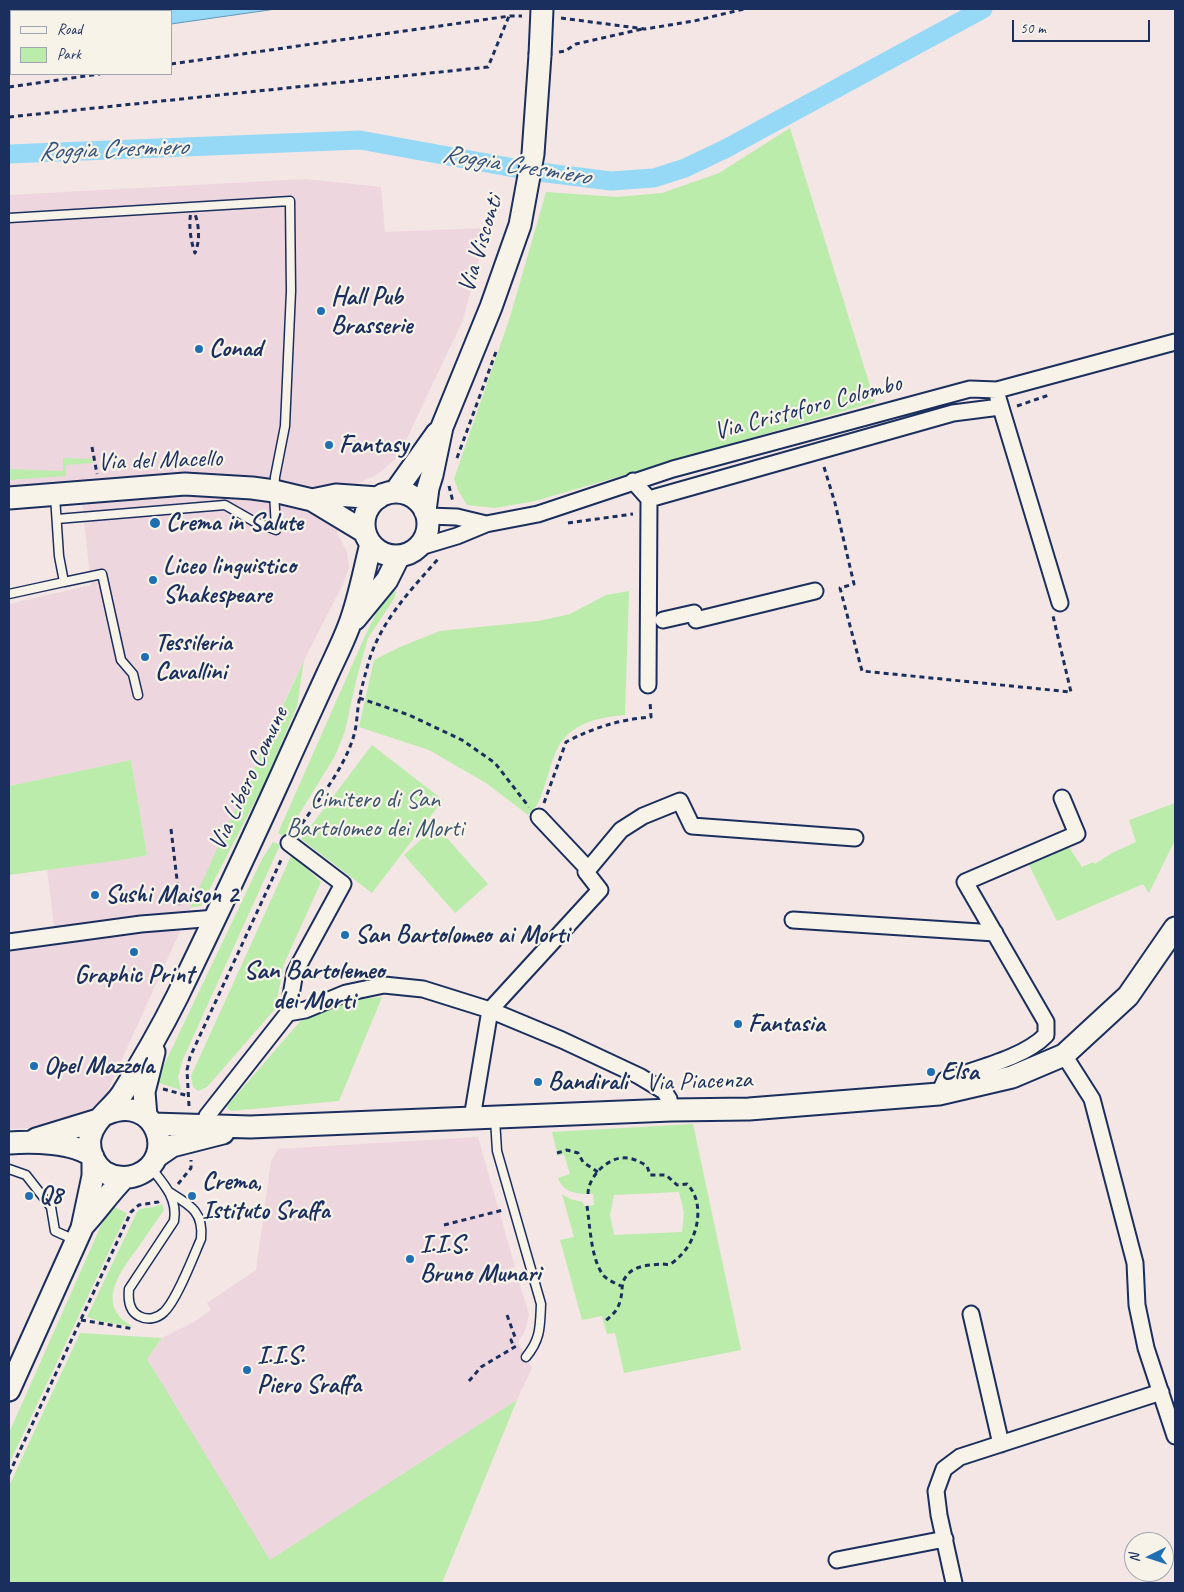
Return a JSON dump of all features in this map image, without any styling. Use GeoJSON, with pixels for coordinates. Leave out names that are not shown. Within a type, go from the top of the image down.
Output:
{"type":"FeatureCollection","features":[{"type":"Feature","properties":{"kind":"main road","name":"Via Visconti"},"geometry":{"type":"LineString","coordinates":[[426,514],[428,488],[442,427],[508,262],[520,225],[526,196],[537,113],[542,14]]}},
{"type":"Feature","properties":{"kind":"main road","name":"Via Visconti"},"geometry":{"type":"LineString","coordinates":[[386,495],[442,427]]}},
{"type":"Feature","properties":{"kind":"main road","name":"Via del Macello"},"geometry":{"type":"LineString","coordinates":[[9,498],[186,484],[218,484],[274,490],[312,500],[368,538]]}},
{"type":"Feature","properties":{"kind":"main road"},"geometry":{"type":"LineString","coordinates":[[386,495],[404,493],[413,497],[420,503],[426,514]]}},
{"type":"Feature","properties":{"kind":"main road","name":"Via del Macello"},"geometry":{"type":"LineString","coordinates":[[312,500],[336,495],[386,495]]}},
{"type":"Feature","properties":{"kind":"main road","name":"Via Libero Comune"},"geometry":{"type":"LineString","coordinates":[[9,1390],[79,1234],[92,1176],[93,1157],[90,1148],[90,1138],[102,1117],[121,1094],[158,1037],[216,918],[350,625],[368,538],[366,513],[371,505],[386,495]]}},
{"type":"Feature","properties":{"kind":"main road","name":"Via Libero Comune"},"geometry":{"type":"LineString","coordinates":[[350,625],[408,552],[423,540],[427,531],[426,514]]}},
{"type":"Feature","properties":{"kind":"main road"},"geometry":{"type":"LineString","coordinates":[[368,538],[383,553],[408,552]]}},
{"type":"Feature","properties":{"kind":"main road","name":"Via Piacenza"},"geometry":{"type":"LineString","coordinates":[[150,1120],[195,1130],[250,1126],[671,1110],[748,1109],[939,1094],[1012,1077],[1064,1055],[1128,996],[1175,928]]}},
{"type":"Feature","properties":{"kind":"main road","name":"Via Libero Comune"},"geometry":{"type":"LineString","coordinates":[[79,1234],[124,1178],[134,1177],[142,1173],[153,1162],[159,1146],[158,1135],[150,1120],[144,1092],[158,1037]]}},
{"type":"Feature","properties":{"kind":"main road"},"geometry":{"type":"LineString","coordinates":[[19,1142],[102,1117],[124,1108],[136,1110],[150,1120]]}},
{"type":"Feature","properties":{"kind":"main road","name":"Via Piacenza"},"geometry":{"type":"LineString","coordinates":[[153,1162],[195,1130]]}},
{"type":"Feature","properties":{"kind":"main road"},"geometry":{"type":"LineString","coordinates":[[19,1142],[78,1148],[86,1151],[93,1157],[98,1166],[106,1172],[124,1178]]}},
{"type":"Feature","properties":{"kind":"street","name":"Via Cristoforo Colombo"},"geometry":{"type":"LineString","coordinates":[[408,552],[486,524],[538,514],[633,481],[786,438],[970,389],[997,390],[1175,342]]}},
{"type":"Feature","properties":{"kind":"street"},"geometry":{"type":"LineString","coordinates":[[997,390],[1000,407],[1060,602]]}},
{"type":"Feature","properties":{"kind":"street","name":"Via Cristoforo Colombo"},"geometry":{"type":"LineString","coordinates":[[649,499],[953,413],[1000,407]]}},
{"type":"Feature","properties":{"kind":"street"},"geometry":{"type":"LineString","coordinates":[[633,481],[649,499],[648,685]]}},
{"type":"Feature","properties":{"kind":"street","name":"Via Cristoforo Colombo"},"geometry":{"type":"LineString","coordinates":[[426,514],[457,517],[486,524]]}},
{"type":"Feature","properties":{"kind":"street"},"geometry":{"type":"LineString","coordinates":[[663,620],[694,613],[696,620],[815,591]]}},
{"type":"Feature","properties":{"kind":"street"},"geometry":{"type":"LineString","coordinates":[[939,1094],[945,1080],[1019,1054],[1038,1043],[1046,1035],[1046,1022],[965,882],[1077,834],[1062,798]]}},
{"type":"Feature","properties":{"kind":"street"},"geometry":{"type":"LineString","coordinates":[[472,1118],[490,1010],[600,890],[586,872],[620,830],[643,816],[680,801],[692,826],[855,838]]}},
{"type":"Feature","properties":{"kind":"street"},"geometry":{"type":"LineString","coordinates":[[539,817],[588,869]]}},
{"type":"Feature","properties":{"kind":"street"},"geometry":{"type":"LineString","coordinates":[[195,1130],[288,1013],[295,972],[344,884],[289,844]]}},
{"type":"Feature","properties":{"kind":"street"},"geometry":{"type":"LineString","coordinates":[[9,942],[141,924],[216,918]]}},
{"type":"Feature","properties":{"kind":"street"},"geometry":{"type":"LineString","coordinates":[[792,920],[995,933]]}},
{"type":"Feature","properties":{"kind":"street"},"geometry":{"type":"LineString","coordinates":[[288,1013],[304,1010],[346,993],[384,985],[423,989],[490,1010],[562,1040],[639,1076],[664,1091],[669,1099],[671,1110]]}},
{"type":"Feature","properties":{"kind":"street"},"geometry":{"type":"LineString","coordinates":[[1064,1055],[1092,1099],[1135,1263],[1137,1305],[1146,1348],[1175,1436]]}},
{"type":"Feature","properties":{"kind":"street"},"geometry":{"type":"LineString","coordinates":[[971,1314],[1001,1444]]}},
{"type":"Feature","properties":{"kind":"street"},"geometry":{"type":"LineString","coordinates":[[954,1583],[939,1515],[936,1491],[944,1469],[960,1457],[1161,1392]]}},
{"type":"Feature","properties":{"kind":"street"},"geometry":{"type":"LineString","coordinates":[[837,1560],[945,1539]]}},
{"type":"Feature","properties":{"kind":"lane"},"geometry":{"type":"LineString","coordinates":[[9,218],[290,201],[291,291],[285,426],[274,490],[276,530],[253,521],[225,505],[57,519]]}},
{"type":"Feature","properties":{"kind":"lane"},"geometry":{"type":"LineString","coordinates":[[55,494],[59,556],[64,582]]}},
{"type":"Feature","properties":{"kind":"lane"},"geometry":{"type":"LineString","coordinates":[[9,594],[102,574],[121,660],[133,674],[138,695]]}},
{"type":"Feature","properties":{"kind":"lane"},"geometry":{"type":"LineString","coordinates":[[495,1117],[497,1151],[541,1304],[540,1328],[535,1346],[526,1356]]}},
{"type":"Feature","properties":{"kind":"lane"},"geometry":{"type":"LineString","coordinates":[[153,1162],[175,1205],[174,1221],[129,1290],[128,1300],[132,1309],[139,1316],[148,1319],[159,1316],[172,1302],[201,1239],[202,1229],[198,1215],[192,1206],[169,1192]]}},
{"type":"Feature","properties":{"kind":"lane"},"geometry":{"type":"LineString","coordinates":[[9,1169],[26,1175],[51,1207],[55,1230],[79,1234]]}},
{"type":"Feature","properties":{"kind":"path"},"geometry":{"type":"LineString","coordinates":[[540,55],[565,51],[576,44],[645,29],[694,21],[744,9]]}},
{"type":"Feature","properties":{"kind":"path"},"geometry":{"type":"LineString","coordinates":[[172,64],[510,16],[542,14],[645,29]]}},
{"type":"Feature","properties":{"kind":"path"},"geometry":{"type":"LineString","coordinates":[[9,117],[488,67],[510,16]]}},
{"type":"Feature","properties":{"kind":"path"},"geometry":{"type":"LineString","coordinates":[[9,87],[93,75]]}},
{"type":"Feature","properties":{"kind":"path"},"geometry":{"type":"LineString","coordinates":[[192,207],[197,216],[199,244],[195,253],[191,243],[190,217],[192,207]]}},
{"type":"Feature","properties":{"kind":"path"},"geometry":{"type":"LineString","coordinates":[[92,447],[97,474]]}},
{"type":"Feature","properties":{"kind":"path"},"geometry":{"type":"LineString","coordinates":[[819,452],[835,503],[854,584],[840,588],[862,671],[1072,692],[1052,616],[1060,602]]}},
{"type":"Feature","properties":{"kind":"path"},"geometry":{"type":"LineString","coordinates":[[432,474],[449,484],[457,517]]}},
{"type":"Feature","properties":{"kind":"path"},"geometry":{"type":"LineString","coordinates":[[9,1474],[131,1212],[139,1205],[158,1202],[186,1176],[191,1168],[195,1130],[187,1084],[187,1070],[190,1057],[289,844],[343,761],[354,735],[359,698],[367,665],[389,618],[410,590],[441,556],[457,547],[457,536]]}},
{"type":"Feature","properties":{"kind":"path"},"geometry":{"type":"LineString","coordinates":[[359,698],[409,715],[462,740],[495,763],[539,817],[566,742],[589,730],[610,723],[651,716],[648,685]]}},
{"type":"Feature","properties":{"kind":"path"},"geometry":{"type":"LineString","coordinates":[[171,829],[182,921]]}},
{"type":"Feature","properties":{"kind":"path"},"geometry":{"type":"LineString","coordinates":[[557,1153],[567,1150],[578,1153],[583,1162],[598,1172]]}},
{"type":"Feature","properties":{"kind":"path"},"geometry":{"type":"LineString","coordinates":[[588,1194],[590,1184],[598,1172],[610,1162],[621,1158],[636,1159],[647,1166],[650,1175],[666,1175],[677,1185],[687,1184],[693,1190],[697,1202],[697,1228],[694,1239],[686,1250],[670,1264],[641,1266],[631,1270],[622,1286],[619,1306],[604,1322]]}},
{"type":"Feature","properties":{"kind":"path"},"geometry":{"type":"LineString","coordinates":[[587,1206],[591,1238],[599,1267],[606,1278],[622,1286]]}},
{"type":"Feature","properties":{"kind":"path"},"geometry":{"type":"LineString","coordinates":[[444,1225],[514,1208]]}},
{"type":"Feature","properties":{"kind":"path"},"geometry":{"type":"LineString","coordinates":[[507,1315],[515,1337],[511,1340],[514,1348]]}},
{"type":"Feature","properties":{"kind":"path"},"geometry":{"type":"LineString","coordinates":[[81,1320],[136,1330],[148,1319]]}},
{"type":"Feature","properties":{"kind":"path"},"geometry":{"type":"LineString","coordinates":[[469,1381],[481,1367],[519,1344],[535,1346]]}},
{"type":"Feature","properties":{"kind":"shaded area"},"geometry":{"type":"Polygon","coordinates":[[[305,179],[381,187],[385,232],[485,228],[483,245],[463,320],[398,457],[378,474],[357,484],[337,533],[347,552],[349,567],[344,582],[296,676],[102,1103],[81,1120],[66,1126],[9,1129],[9,947],[56,941],[47,869],[147,855],[131,760],[9,786],[9,604],[91,585],[80,484],[9,490],[9,195],[305,179]]]}},
{"type":"Feature","properties":{"kind":"shaded area"},"geometry":{"type":"Polygon","coordinates":[[[478,1137],[515,1267],[502,1271],[504,1284],[519,1281],[529,1315],[525,1331],[518,1342],[532,1368],[517,1400],[270,1561],[204,1456],[147,1359],[162,1338],[194,1322],[211,1310],[207,1303],[256,1270],[271,1161],[278,1149],[478,1137]]]}},
{"type":"Feature","properties":{"kind":"green space"},"geometry":{"type":"Polygon","coordinates":[[[790,128],[875,402],[535,501],[495,508],[467,505],[454,479],[510,317],[546,192],[617,197],[662,193],[719,173],[790,128]]]}},
{"type":"Feature","properties":{"kind":"green space"},"geometry":{"type":"Polygon","coordinates":[[[63,458],[92,459],[93,463],[66,465],[66,476],[9,480],[9,469],[63,471],[63,458]]]}},
{"type":"Feature","properties":{"kind":"green space"},"geometry":{"type":"Polygon","coordinates":[[[389,587],[396,592],[394,599],[368,638],[345,731],[335,756],[285,837],[278,833],[365,636],[389,587]]]}},
{"type":"Feature","properties":{"kind":"green space"},"geometry":{"type":"Polygon","coordinates":[[[629,591],[625,715],[589,722],[573,730],[566,737],[555,753],[540,800],[528,815],[486,783],[429,750],[359,727],[374,660],[440,631],[539,621],[570,614],[606,595],[629,591]]]}},
{"type":"Feature","properties":{"kind":"green space"},"geometry":{"type":"Polygon","coordinates":[[[304,660],[297,706],[266,780],[201,906],[190,908],[304,660]]]}},
{"type":"Feature","properties":{"kind":"green space","name":"Cimitero di San Bartolomeo dei Morti"},"geometry":{"type":"Polygon","coordinates":[[[372,745],[443,800],[372,893],[301,839],[372,745]]]}},
{"type":"Feature","properties":{"kind":"green space"},"geometry":{"type":"Polygon","coordinates":[[[131,760],[147,855],[9,875],[9,786],[131,760]]]}},
{"type":"Feature","properties":{"kind":"green space"},"geometry":{"type":"Polygon","coordinates":[[[1175,803],[1175,840],[1149,893],[1143,884],[1057,921],[1027,861],[1067,844],[1082,867],[1093,862],[1095,864],[1112,853],[1136,842],[1129,820],[1175,803]]]}},
{"type":"Feature","properties":{"kind":"green space"},"geometry":{"type":"Polygon","coordinates":[[[436,826],[488,884],[455,913],[404,855],[436,826]]]}},
{"type":"Feature","properties":{"kind":"green space"},"geometry":{"type":"Polygon","coordinates":[[[273,842],[280,845],[183,1059],[178,1077],[181,1090],[156,1082],[262,859],[273,842]]]}},
{"type":"Feature","properties":{"kind":"green space"},"geometry":{"type":"Polygon","coordinates":[[[292,854],[321,882],[284,964],[275,1009],[207,1087],[198,1091],[193,1087],[191,1076],[292,854]]]}},
{"type":"Feature","properties":{"kind":"green space"},"geometry":{"type":"Polygon","coordinates":[[[382,997],[339,1101],[231,1111],[228,1109],[227,1106],[303,1018],[358,999],[382,997]]]}},
{"type":"Feature","properties":{"kind":"green space"},"geometry":{"type":"Polygon","coordinates":[[[693,1124],[741,1350],[624,1373],[615,1333],[607,1334],[602,1316],[582,1320],[560,1240],[574,1237],[562,1194],[570,1199],[583,1202],[584,1206],[594,1205],[593,1194],[572,1192],[561,1183],[558,1178],[570,1174],[564,1154],[558,1156],[552,1132],[693,1124]],[[679,1192],[614,1195],[610,1215],[614,1235],[682,1232],[684,1213],[679,1192]]]}},
{"type":"Feature","properties":{"kind":"green space"},"geometry":{"type":"Polygon","coordinates":[[[162,1204],[164,1210],[123,1269],[117,1279],[114,1290],[115,1310],[122,1319],[134,1327],[87,1317],[137,1212],[140,1209],[162,1204]]]}},
{"type":"Feature","properties":{"kind":"green space"},"geometry":{"type":"Polygon","coordinates":[[[110,1205],[127,1213],[9,1464],[9,1433],[110,1205]]]}},
{"type":"Feature","properties":{"kind":"green space"},"geometry":{"type":"Polygon","coordinates":[[[80,1333],[162,1338],[147,1359],[270,1560],[517,1400],[442,1583],[9,1583],[9,1486],[80,1333]]]}},
{"type":"Feature","properties":{"kind":"water"},"geometry":{"type":"Polygon","coordinates":[[[9,9],[276,9],[172,24],[172,10],[10,10],[9,49],[9,9]]]}},
{"type":"Feature","properties":{"kind":"waterway","name":"Roggia Cresmiero"},"geometry":{"type":"LineString","coordinates":[[9,154],[360,140],[531,171],[611,181],[654,178],[685,168],[725,149],[983,9]]}},
{"type":"Feature","properties":{"kind":"place","name":"Hall Pub Brasserie"},"geometry":{"type":"Point","coordinates":[321,311]}},
{"type":"Feature","properties":{"kind":"place","name":"Conad"},"geometry":{"type":"Point","coordinates":[199,349]}},
{"type":"Feature","properties":{"kind":"place","name":"Fantasy"},"geometry":{"type":"Point","coordinates":[329,445]}},
{"type":"Feature","properties":{"kind":"place","name":"Crema in Salute"},"geometry":{"type":"Point","coordinates":[155,523]}},
{"type":"Feature","properties":{"kind":"place","name":"Liceo linguistico Shakespeare"},"geometry":{"type":"Point","coordinates":[153,580]}},
{"type":"Feature","properties":{"kind":"place","name":"Tessileria Cavallini"},"geometry":{"type":"Point","coordinates":[145,657]}},
{"type":"Feature","properties":{"kind":"place","name":"Sushi Maison 2"},"geometry":{"type":"Point","coordinates":[95,895]}},
{"type":"Feature","properties":{"kind":"place","name":"San Bartolomeo ai Morti"},"geometry":{"type":"Point","coordinates":[345,935]}},
{"type":"Feature","properties":{"kind":"place","name":"Graphic Print"},"geometry":{"type":"Point","coordinates":[134,952]}},
{"type":"Feature","properties":{"kind":"place","name":"Fantasia"},"geometry":{"type":"Point","coordinates":[738,1024]}},
{"type":"Feature","properties":{"kind":"place","name":"Opel Mazzola"},"geometry":{"type":"Point","coordinates":[34,1066]}},
{"type":"Feature","properties":{"kind":"place","name":"Elsa"},"geometry":{"type":"Point","coordinates":[931,1072]}},
{"type":"Feature","properties":{"kind":"place","name":"Bandirali"},"geometry":{"type":"Point","coordinates":[538,1082]}},
{"type":"Feature","properties":{"kind":"place","name":"Q8"},"geometry":{"type":"Point","coordinates":[29,1196]}},
{"type":"Feature","properties":{"kind":"place","name":"Crema, Istituto Sraffa"},"geometry":{"type":"Point","coordinates":[192,1196]}},
{"type":"Feature","properties":{"kind":"place","name":"I.I.S. Bruno Munari"},"geometry":{"type":"Point","coordinates":[410,1259]}},
{"type":"Feature","properties":{"kind":"place","name":"I.I.S. Piero Sraffa"},"geometry":{"type":"Point","coordinates":[247,1370]}},
{"type":"Feature","properties":{"kind":"district","name":"San Bartolemeo dei Morti"},"geometry":{"type":"Point","coordinates":[314,986]}}]}
